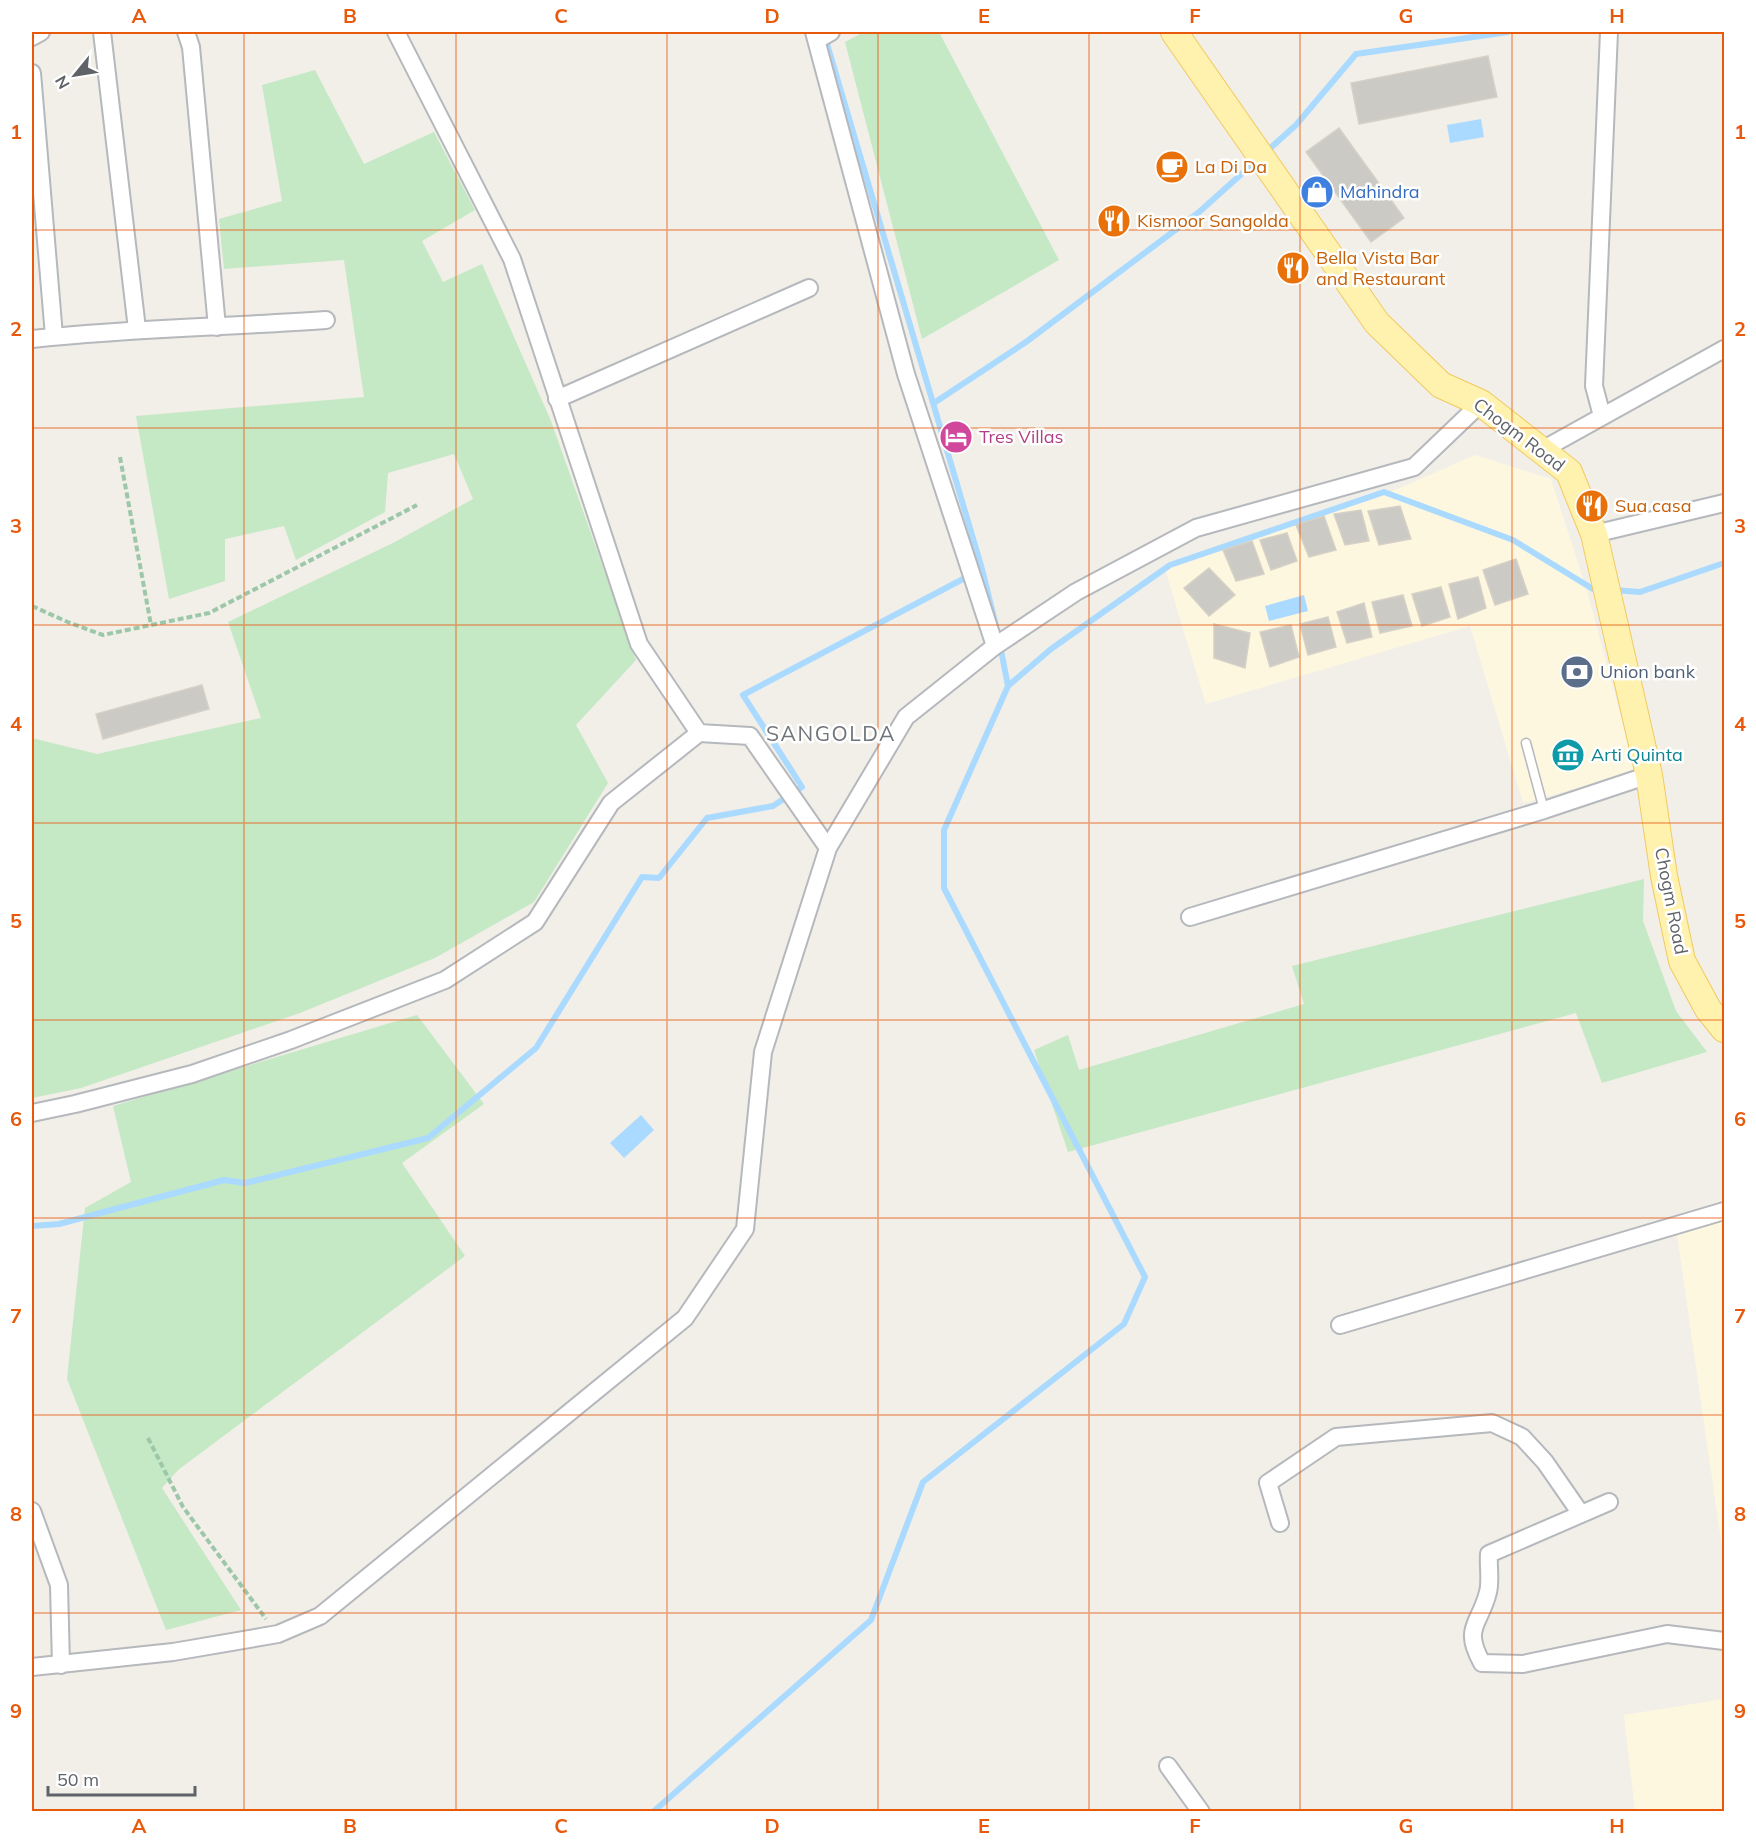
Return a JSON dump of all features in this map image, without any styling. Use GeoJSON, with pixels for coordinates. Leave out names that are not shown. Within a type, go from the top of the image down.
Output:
{"type":"FeatureCollection","features":[{"type":"Feature","properties":{"kind":"main road","name":"Chogm Road"},"geometry":{"type":"LineString","coordinates":[[1174,32],[1377,323],[1441,385],[1481,403],[1569,472],[1594,534],[1649,775],[1664,876],[1682,961],[1708,1009],[1725,1029]]}},
{"type":"Feature","properties":{"kind":"street"},"geometry":{"type":"LineString","coordinates":[[32,37],[40,32]]}},
{"type":"Feature","properties":{"kind":"street"},"geometry":{"type":"LineString","coordinates":[[102,32],[137,329]]}},
{"type":"Feature","properties":{"kind":"street"},"geometry":{"type":"LineString","coordinates":[[186,32],[191,47],[217,327]]}},
{"type":"Feature","properties":{"kind":"street"},"geometry":{"type":"LineString","coordinates":[[396,32],[512,259],[639,644],[699,733]]}},
{"type":"Feature","properties":{"kind":"street"},"geometry":{"type":"LineString","coordinates":[[1602,416],[1594,386],[1609,32]]}},
{"type":"Feature","properties":{"kind":"street"},"geometry":{"type":"LineString","coordinates":[[821,34],[906,374],[995,646]]}},
{"type":"Feature","properties":{"kind":"street"},"geometry":{"type":"LineString","coordinates":[[32,73],[54,336]]}},
{"type":"Feature","properties":{"kind":"street"},"geometry":{"type":"LineString","coordinates":[[557,399],[809,288]]}},
{"type":"Feature","properties":{"kind":"street"},"geometry":{"type":"LineString","coordinates":[[32,339],[137,329],[217,327],[326,320]]}},
{"type":"Feature","properties":{"kind":"street"},"geometry":{"type":"LineString","coordinates":[[1542,450],[1725,349]]}},
{"type":"Feature","properties":{"kind":"street"},"geometry":{"type":"LineString","coordinates":[[32,1667],[173,1653],[278,1634],[320,1616],[685,1318],[745,1229],[763,1052],[828,848],[906,717],[995,646],[1076,592],[1196,528],[1414,467],[1481,403]]}},
{"type":"Feature","properties":{"kind":"street"},"geometry":{"type":"LineString","coordinates":[[1594,534],[1725,503]]}},
{"type":"Feature","properties":{"kind":"street"},"geometry":{"type":"LineString","coordinates":[[32,1113],[192,1074],[291,1040],[445,980],[535,922],[611,803],[699,733],[750,736],[828,848]]}},
{"type":"Feature","properties":{"kind":"street"},"geometry":{"type":"LineString","coordinates":[[1190,917],[1544,810],[1649,775]]}},
{"type":"Feature","properties":{"kind":"street"},"geometry":{"type":"LineString","coordinates":[[1340,1325],[1725,1211]]}},
{"type":"Feature","properties":{"kind":"street"},"geometry":{"type":"LineString","coordinates":[[1280,1523],[1268,1483],[1336,1437],[1492,1423],[1522,1437],[1545,1462],[1581,1514]]}},
{"type":"Feature","properties":{"kind":"street"},"geometry":{"type":"LineString","coordinates":[[1609,1502],[1489,1554],[1488,1592],[1472,1628],[1473,1648],[1482,1663],[1523,1664],[1667,1634],[1725,1641]]}},
{"type":"Feature","properties":{"kind":"street"},"geometry":{"type":"LineString","coordinates":[[32,1511],[58,1585],[62,1665]]}},
{"type":"Feature","properties":{"kind":"street"},"geometry":{"type":"LineString","coordinates":[[1168,1766],[1201,1812]]}},
{"type":"Feature","properties":{"kind":"lane"},"geometry":{"type":"LineString","coordinates":[[1527,743],[1544,810]]}},
{"type":"Feature","properties":{"kind":"path"},"geometry":{"type":"LineString","coordinates":[[120,457],[151,625]]}},
{"type":"Feature","properties":{"kind":"path"},"geometry":{"type":"LineString","coordinates":[[32,606],[70,624],[103,635],[209,613],[417,505]]}},
{"type":"Feature","properties":{"kind":"path"},"geometry":{"type":"LineString","coordinates":[[148,1438],[183,1507],[278,1634]]}},
{"type":"Feature","properties":{"kind":"shaded area"},"geometry":{"type":"Polygon","coordinates":[[[1475,455],[1551,479],[1587,591],[1636,772],[1523,803],[1470,626],[1206,704],[1164,566],[1379,497],[1475,455]]]}},
{"type":"Feature","properties":{"kind":"shaded area"},"geometry":{"type":"Polygon","coordinates":[[[1724,1221],[1724,1562],[1677,1234],[1724,1221]]]}},
{"type":"Feature","properties":{"kind":"shaded area"},"geometry":{"type":"Polygon","coordinates":[[[1724,1699],[1724,1811],[1635,1811],[1624,1715],[1724,1699]]]}},
{"type":"Feature","properties":{"kind":"green space"},"geometry":{"type":"Polygon","coordinates":[[[864,32],[939,32],[1059,260],[922,339],[845,42],[864,32]]]}},
{"type":"Feature","properties":{"kind":"green space"},"geometry":{"type":"Polygon","coordinates":[[[315,70],[364,164],[434,132],[475,210],[422,241],[443,282],[482,264],[551,421],[636,660],[576,725],[608,783],[534,902],[435,958],[300,1013],[81,1088],[32,1098],[32,738],[97,754],[261,718],[228,622],[393,543],[473,499],[454,454],[388,473],[385,512],[296,560],[284,526],[225,539],[225,581],[169,599],[136,416],[364,397],[344,260],[224,269],[219,219],[282,201],[262,85],[315,70]]]}},
{"type":"Feature","properties":{"kind":"green space"},"geometry":{"type":"Polygon","coordinates":[[[1644,879],[1643,921],[1676,1011],[1707,1052],[1602,1083],[1576,1013],[1068,1152],[1034,1050],[1068,1035],[1079,1070],[1304,1004],[1292,966],[1644,879]]]}},
{"type":"Feature","properties":{"kind":"green space"},"geometry":{"type":"Polygon","coordinates":[[[417,1015],[484,1104],[402,1163],[465,1256],[178,1470],[162,1488],[241,1610],[166,1630],[67,1379],[85,1208],[131,1182],[113,1106],[417,1015]]]}},
{"type":"Feature","properties":{"kind":"water"},"geometry":{"type":"Polygon","coordinates":[[[1481,119],[1484,137],[1450,143],[1447,125],[1481,119]]]}},
{"type":"Feature","properties":{"kind":"water"},"geometry":{"type":"Polygon","coordinates":[[[1304,595],[1308,611],[1269,621],[1265,606],[1304,595]]]}},
{"type":"Feature","properties":{"kind":"water"},"geometry":{"type":"Polygon","coordinates":[[[641,1115],[654,1130],[624,1158],[610,1143],[641,1115]]]}},
{"type":"Feature","properties":{"kind":"building"},"geometry":{"type":"Polygon","coordinates":[[[1488,56],[1497,97],[1359,124],[1351,83],[1488,56]]]}},
{"type":"Feature","properties":{"kind":"building"},"geometry":{"type":"Polygon","coordinates":[[[1339,128],[1404,218],[1371,242],[1306,152],[1339,128]]]}},
{"type":"Feature","properties":{"kind":"building"},"geometry":{"type":"Polygon","coordinates":[[[1400,506],[1411,539],[1379,545],[1368,511],[1400,506]]]}},
{"type":"Feature","properties":{"kind":"building"},"geometry":{"type":"Polygon","coordinates":[[[1361,510],[1369,541],[1345,545],[1334,514],[1361,510]]]}},
{"type":"Feature","properties":{"kind":"building"},"geometry":{"type":"Polygon","coordinates":[[[1324,516],[1336,550],[1309,557],[1296,525],[1324,516]]]}},
{"type":"Feature","properties":{"kind":"building"},"geometry":{"type":"Polygon","coordinates":[[[1287,533],[1297,561],[1271,570],[1260,540],[1287,533]]]}},
{"type":"Feature","properties":{"kind":"building"},"geometry":{"type":"Polygon","coordinates":[[[1252,541],[1264,574],[1236,581],[1223,550],[1252,541]]]}},
{"type":"Feature","properties":{"kind":"building"},"geometry":{"type":"Polygon","coordinates":[[[1516,559],[1528,594],[1495,605],[1483,570],[1516,559]]]}},
{"type":"Feature","properties":{"kind":"building"},"geometry":{"type":"Polygon","coordinates":[[[1209,568],[1235,595],[1209,616],[1184,588],[1209,568]]]}},
{"type":"Feature","properties":{"kind":"building"},"geometry":{"type":"Polygon","coordinates":[[[1478,577],[1486,608],[1458,619],[1449,584],[1478,577]]]}},
{"type":"Feature","properties":{"kind":"building"},"geometry":{"type":"Polygon","coordinates":[[[1441,587],[1450,617],[1422,626],[1412,594],[1441,587]]]}},
{"type":"Feature","properties":{"kind":"building"},"geometry":{"type":"Polygon","coordinates":[[[1403,595],[1412,626],[1380,633],[1372,602],[1403,595]]]}},
{"type":"Feature","properties":{"kind":"building"},"geometry":{"type":"Polygon","coordinates":[[[1364,603],[1372,637],[1347,643],[1337,612],[1364,603]]]}},
{"type":"Feature","properties":{"kind":"building"},"geometry":{"type":"Polygon","coordinates":[[[1328,617],[1336,647],[1308,655],[1300,624],[1328,617]]]}},
{"type":"Feature","properties":{"kind":"building"},"geometry":{"type":"Polygon","coordinates":[[[1214,624],[1250,633],[1245,668],[1214,658],[1214,624]]]}},
{"type":"Feature","properties":{"kind":"building"},"geometry":{"type":"Polygon","coordinates":[[[1291,625],[1299,657],[1270,667],[1260,632],[1291,625]]]}},
{"type":"Feature","properties":{"kind":"building"},"geometry":{"type":"Polygon","coordinates":[[[202,685],[209,709],[103,739],[96,714],[202,685]]]}},
{"type":"Feature","properties":{"kind":"waterway"},"geometry":{"type":"LineString","coordinates":[[1266,152],[1296,125],[1356,54],[1508,32]]}},
{"type":"Feature","properties":{"kind":"waterway"},"geometry":{"type":"LineString","coordinates":[[825,37],[982,569],[996,626]]}},
{"type":"Feature","properties":{"kind":"waterway"},"geometry":{"type":"LineString","coordinates":[[934,403],[1026,342],[1198,213],[1256,161]]}},
{"type":"Feature","properties":{"kind":"waterway"},"geometry":{"type":"LineString","coordinates":[[653,1812],[871,1620],[923,1482],[1124,1324],[1145,1277],[944,888],[944,830],[1008,686],[1051,649],[1170,565],[1384,492],[1513,540],[1593,589],[1600,590]]}},
{"type":"Feature","properties":{"kind":"waterway"},"geometry":{"type":"LineString","coordinates":[[1613,590],[1640,592],[1724,563]]}},
{"type":"Feature","properties":{"kind":"waterway"},"geometry":{"type":"LineString","coordinates":[[32,1226],[59,1224],[224,1180],[245,1183],[428,1138],[536,1048],[642,877],[659,878],[707,818],[773,806],[802,787],[743,695],[982,569]]}},
{"type":"Feature","properties":{"kind":"waterway"},"geometry":{"type":"LineString","coordinates":[[1000,645],[1008,686]]}},
{"type":"Feature","properties":{"kind":"place","name":"La Di Da"},"geometry":{"type":"Point","coordinates":[1172,167]}},
{"type":"Feature","properties":{"kind":"place","name":"Mahindra"},"geometry":{"type":"Point","coordinates":[1317,192]}},
{"type":"Feature","properties":{"kind":"place","name":"Kismoor Sangolda"},"geometry":{"type":"Point","coordinates":[1114,221]}},
{"type":"Feature","properties":{"kind":"place","name":"Bella Vista Bar and Restaurant"},"geometry":{"type":"Point","coordinates":[1293,268]}},
{"type":"Feature","properties":{"kind":"place","name":"Tres Villas"},"geometry":{"type":"Point","coordinates":[956,437]}},
{"type":"Feature","properties":{"kind":"place","name":"Sua casa"},"geometry":{"type":"Point","coordinates":[1592,506]}},
{"type":"Feature","properties":{"kind":"place","name":"Union bank"},"geometry":{"type":"Point","coordinates":[1577,672]}},
{"type":"Feature","properties":{"kind":"place","name":"Arti Quinta"},"geometry":{"type":"Point","coordinates":[1568,755]}},
{"type":"Feature","properties":{"kind":"district","name":"SANGOLDA"},"geometry":{"type":"Point","coordinates":[831,734]}}]}
